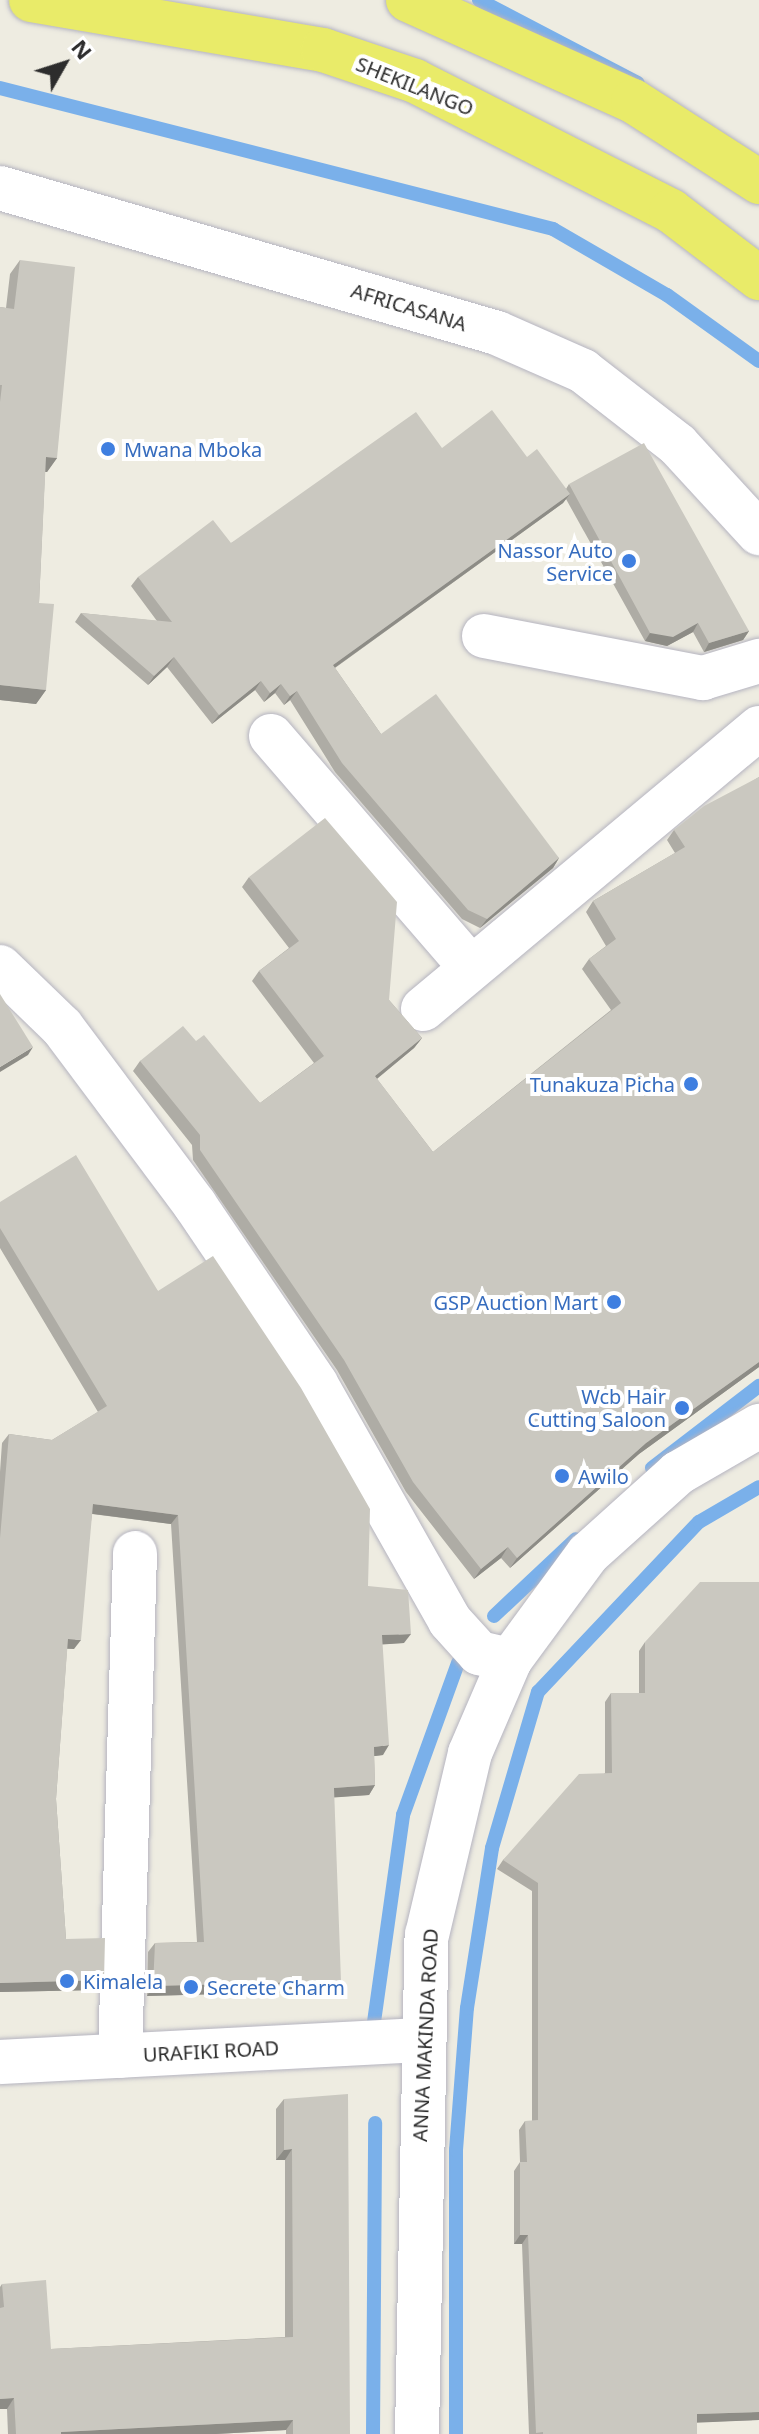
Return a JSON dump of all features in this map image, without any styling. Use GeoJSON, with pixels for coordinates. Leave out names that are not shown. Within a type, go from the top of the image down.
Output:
{"type":"FeatureCollection","features":[{"type":"Feature","properties":{"kind":"main road","name":"SHEKILANGO"},"geometry":{"type":"LineString","coordinates":[[31,0],[323,50],[415,81],[671,211],[759,278]]}},
{"type":"Feature","properties":{"kind":"main road"},"geometry":{"type":"LineString","coordinates":[[429,3],[633,101],[759,182]]}},
{"type":"Feature","properties":{"kind":"street","name":"AFRICASANA"},"geometry":{"type":"LineString","coordinates":[[0,188],[497,333],[583,371],[678,445],[759,533]]}},
{"type":"Feature","properties":{"kind":"street"},"geometry":{"type":"LineString","coordinates":[[484,636],[703,678],[759,661]]}},
{"type":"Feature","properties":{"kind":"street"},"geometry":{"type":"LineString","coordinates":[[423,1009],[759,728]]}},
{"type":"Feature","properties":{"kind":"street"},"geometry":{"type":"LineString","coordinates":[[271,736],[471,968]]}},
{"type":"Feature","properties":{"kind":"street"},"geometry":{"type":"LineString","coordinates":[[0,967],[62,1027],[195,1205],[316,1384],[450,1621],[479,1653],[510,1660]]}},
{"type":"Feature","properties":{"kind":"street","name":"ANNA MAKINDA ROAD"},"geometry":{"type":"LineString","coordinates":[[417,2434],[422,2040],[427,1935],[446,1838],[470,1753],[510,1660],[588,1554],[678,1473],[759,1426]]}},
{"type":"Feature","properties":{"kind":"street"},"geometry":{"type":"LineString","coordinates":[[120,2056],[135,1553]]}},
{"type":"Feature","properties":{"kind":"street","name":"URAFIKI ROAD"},"geometry":{"type":"LineString","coordinates":[[0,2062],[422,2040]]}},
{"type":"Feature","properties":{"kind":"building"},"geometry":{"type":"Polygon","coordinates":[[[20,260],[75,267],[57,458],[46,457],[39,603],[54,604],[46,690],[0,685],[0,307],[14,309],[20,260]]]}},
{"type":"Feature","properties":{"kind":"building"},"geometry":{"type":"Polygon","coordinates":[[[492,410],[527,457],[537,449],[570,494],[333,665],[381,734],[436,694],[559,858],[487,919],[468,910],[342,763],[297,691],[290,696],[281,684],[270,693],[261,681],[219,715],[174,657],[154,676],[81,613],[172,622],[138,577],[213,520],[231,543],[416,412],[442,448],[492,410]]]}},
{"type":"Feature","properties":{"kind":"building"},"geometry":{"type":"Polygon","coordinates":[[[644,443],[749,631],[709,643],[698,623],[673,637],[650,633],[569,484],[644,443]]]}},
{"type":"Feature","properties":{"kind":"building"},"geometry":{"type":"Polygon","coordinates":[[[759,777],[759,1362],[646,1443],[517,1558],[508,1547],[481,1569],[413,1482],[344,1360],[200,1150],[200,1135],[140,1061],[183,1026],[196,1041],[204,1035],[260,1103],[324,1056],[259,971],[299,941],[249,877],[325,818],[397,902],[389,1000],[422,1038],[375,1076],[433,1152],[621,1003],[589,959],[616,939],[593,901],[685,847],[674,830],[704,806],[759,777]]]}},
{"type":"Feature","properties":{"kind":"building"},"geometry":{"type":"Polygon","coordinates":[[[0,994],[33,1047],[0,1067],[0,994]]]}},
{"type":"Feature","properties":{"kind":"building"},"geometry":{"type":"Polygon","coordinates":[[[76,1155],[158,1291],[213,1256],[301,1388],[370,1509],[368,1586],[408,1590],[411,1634],[382,1635],[389,1745],[374,1747],[375,1785],[334,1788],[341,1981],[153,1986],[155,1943],[204,1942],[178,1515],[93,1504],[81,1640],[68,1639],[56,1799],[66,1939],[105,1938],[104,1980],[0,1983],[0,1538],[9,1434],[52,1440],[107,1406],[0,1228],[0,1202],[76,1155]]]}},
{"type":"Feature","properties":{"kind":"building"},"geometry":{"type":"Polygon","coordinates":[[[700,1582],[759,1582],[759,2412],[697,2414],[697,2434],[536,2433],[528,2235],[520,2235],[520,2162],[527,2162],[525,2121],[538,2120],[538,1883],[503,1860],[579,1774],[612,1773],[611,1693],[645,1693],[645,1642],[700,1582]]]}},
{"type":"Feature","properties":{"kind":"building"},"geometry":{"type":"Polygon","coordinates":[[[348,2094],[350,2434],[293,2434],[293,2420],[16,2434],[14,2398],[0,2399],[2,2284],[46,2280],[51,2349],[293,2337],[292,2149],[284,2150],[284,2099],[348,2094]]]}},
{"type":"Feature","properties":{"kind":"waterway"},"geometry":{"type":"LineString","coordinates":[[479,0],[638,83]]}},
{"type":"Feature","properties":{"kind":"waterway"},"geometry":{"type":"LineString","coordinates":[[0,88],[553,229],[667,295],[759,361]]}},
{"type":"Feature","properties":{"kind":"waterway"},"geometry":{"type":"LineString","coordinates":[[652,1468],[759,1386]]}},
{"type":"Feature","properties":{"kind":"waterway"},"geometry":{"type":"LineString","coordinates":[[456,2434],[456,2150],[467,2008],[492,1848],[538,1692],[699,1522],[759,1487]]}},
{"type":"Feature","properties":{"kind":"waterway"},"geometry":{"type":"LineString","coordinates":[[494,1616],[576,1539]]}},
{"type":"Feature","properties":{"kind":"waterway"},"geometry":{"type":"LineString","coordinates":[[374,2022],[403,1815],[458,1663]]}},
{"type":"Feature","properties":{"kind":"waterway"},"geometry":{"type":"LineString","coordinates":[[373,2434],[375,2123]]}},
{"type":"Feature","properties":{"kind":"place","name":"Mwana Mboka"},"geometry":{"type":"Point","coordinates":[108,449]}},
{"type":"Feature","properties":{"kind":"place","name":"Nassor Auto Service"},"geometry":{"type":"Point","coordinates":[629,561]}},
{"type":"Feature","properties":{"kind":"place","name":"Tunakuza Picha"},"geometry":{"type":"Point","coordinates":[691,1084]}},
{"type":"Feature","properties":{"kind":"place","name":"GSP Auction Mart"},"geometry":{"type":"Point","coordinates":[614,1302]}},
{"type":"Feature","properties":{"kind":"place","name":"Wcb Hair Cutting Saloon"},"geometry":{"type":"Point","coordinates":[682,1408]}},
{"type":"Feature","properties":{"kind":"place","name":"Awilo"},"geometry":{"type":"Point","coordinates":[562,1476]}},
{"type":"Feature","properties":{"kind":"place","name":"Kimalela"},"geometry":{"type":"Point","coordinates":[67,1981]}},
{"type":"Feature","properties":{"kind":"place","name":"Secrete Charm"},"geometry":{"type":"Point","coordinates":[191,1987]}}]}
